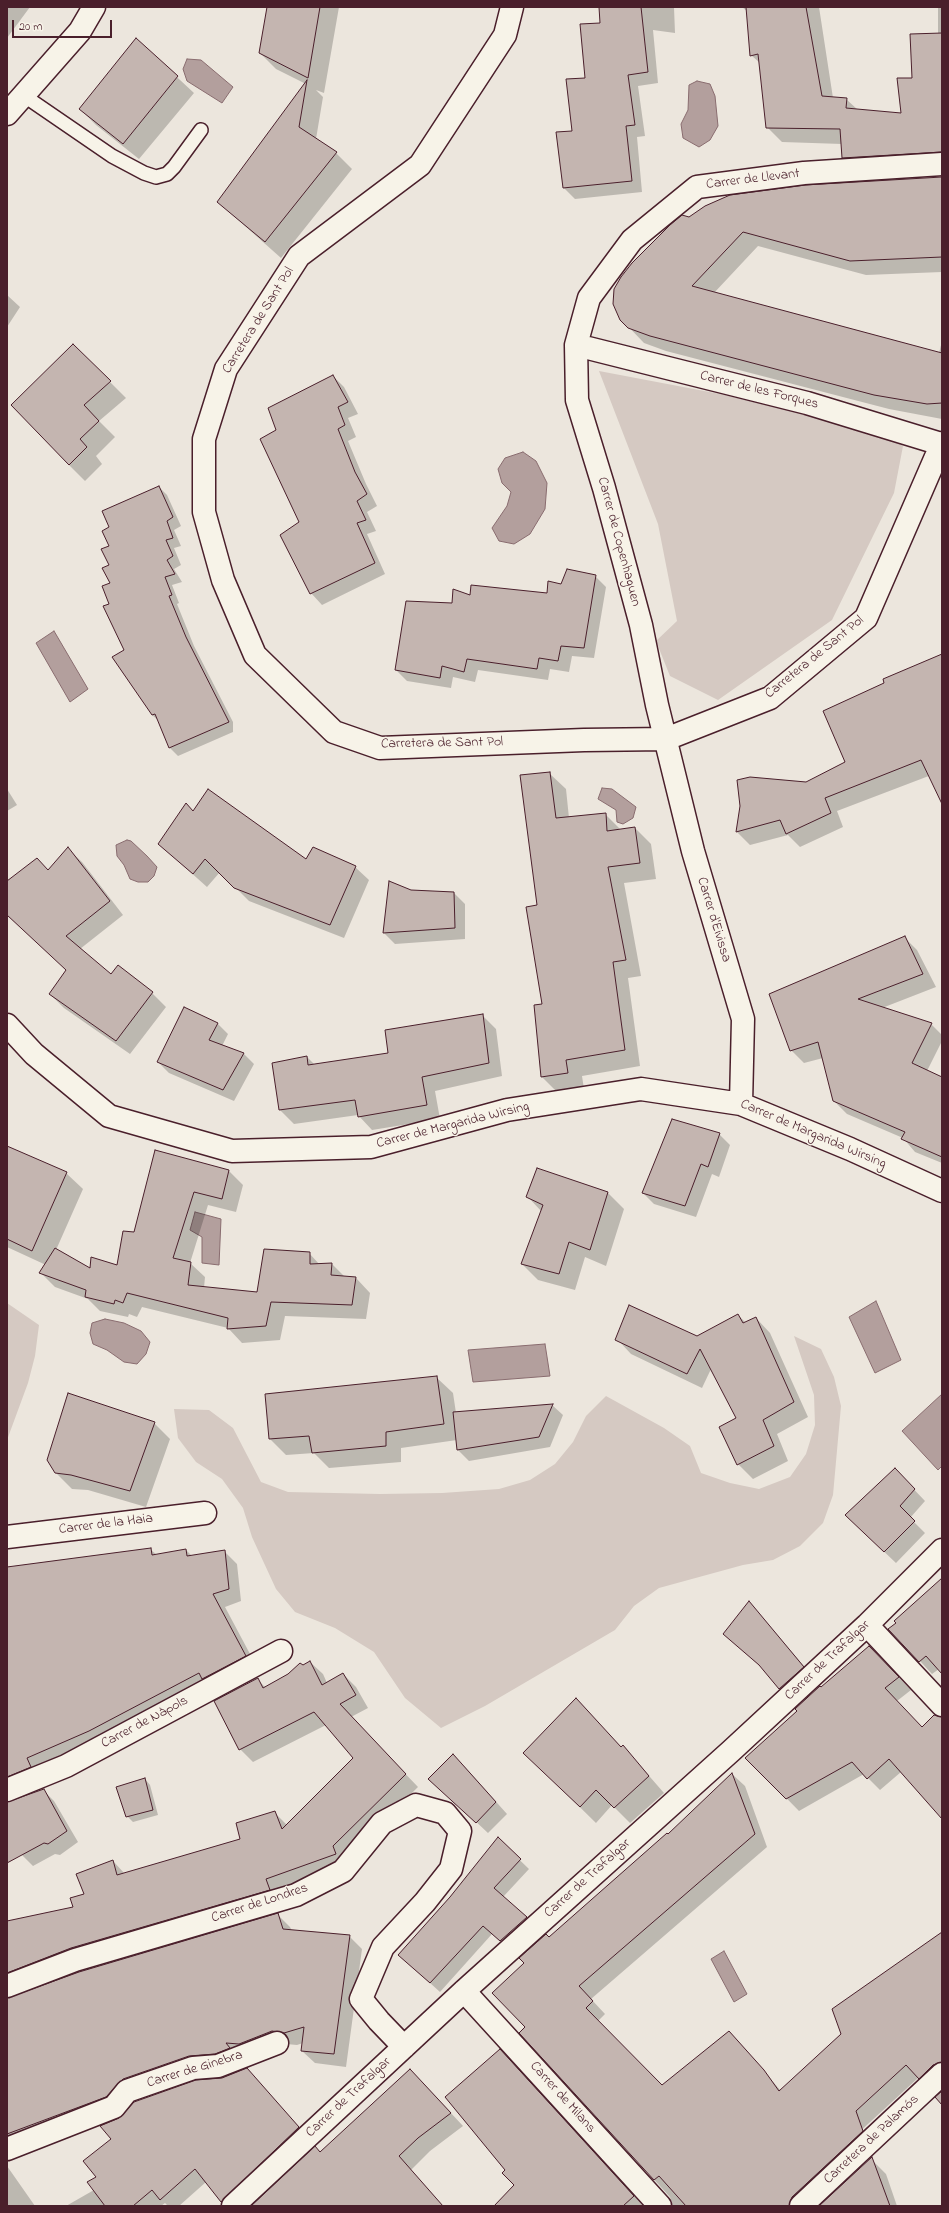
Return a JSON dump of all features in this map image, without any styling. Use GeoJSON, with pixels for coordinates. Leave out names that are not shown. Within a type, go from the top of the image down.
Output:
{"type":"FeatureCollection","features":[{"type":"Feature","properties":{"kind":"street"},"geometry":{"type":"LineString","coordinates":[[7,114],[80,31],[94,7]]}},
{"type":"Feature","properties":{"kind":"street","name":"Carretera de Sant Pol"},"geometry":{"type":"LineString","coordinates":[[512,7],[504,35],[420,165],[300,256],[226,369],[204,440],[204,512],[223,580],[256,655],[334,732],[380,748],[584,740],[666,739],[770,698],[866,618],[942,443]]}},
{"type":"Feature","properties":{"kind":"street","name":"Carrer de Llevant"},"geometry":{"type":"LineString","coordinates":[[576,345],[589,298],[632,240],[697,187],[804,173],[942,164]]}},
{"type":"Feature","properties":{"kind":"street","name":"Carrer de Copenhaguen"},"geometry":{"type":"LineString","coordinates":[[576,345],[577,400],[604,488],[637,610],[666,739]]}},
{"type":"Feature","properties":{"kind":"street","name":"Carrer de les Forques"},"geometry":{"type":"LineString","coordinates":[[576,345],[807,403],[942,443]]}},
{"type":"Feature","properties":{"kind":"street","name":"Carrer d'Eivissa"},"geometry":{"type":"LineString","coordinates":[[666,739],[693,851],[743,1019],[741,1104]]}},
{"type":"Feature","properties":{"kind":"street","name":"Carrer de Margarida Wirsing"},"geometry":{"type":"LineString","coordinates":[[7,1025],[34,1054],[109,1116],[232,1151],[371,1147],[507,1110],[640,1089],[741,1104],[850,1149],[942,1191]]}},
{"type":"Feature","properties":{"kind":"street","name":"Carrer de la Haia"},"geometry":{"type":"LineString","coordinates":[[7,1537],[205,1513]]}},
{"type":"Feature","properties":{"kind":"street","name":"Carrer de Trafalgar"},"geometry":{"type":"LineString","coordinates":[[233,2206],[464,1991],[731,1751],[867,1625],[942,1550]]}},
{"type":"Feature","properties":{"kind":"street"},"geometry":{"type":"LineString","coordinates":[[867,1625],[942,1706]]}},
{"type":"Feature","properties":{"kind":"street","name":"Carrer de Nàpols"},"geometry":{"type":"LineString","coordinates":[[7,1790],[66,1766],[282,1651]]}},
{"type":"Feature","properties":{"kind":"street","name":"Carrer de Londres"},"geometry":{"type":"LineString","coordinates":[[7,1986],[75,1960],[296,1895],[343,1871],[382,1823],[416,1805],[445,1813],[460,1831],[451,1869],[425,1902],[383,1947],[361,1999],[379,2021],[404,2047]]}},
{"type":"Feature","properties":{"kind":"street","name":"Carrer de Milans"},"geometry":{"type":"LineString","coordinates":[[464,1991],[660,2206]]}},
{"type":"Feature","properties":{"kind":"street","name":"Carrer de Ginebra"},"geometry":{"type":"LineString","coordinates":[[7,2149],[114,2107],[127,2091],[193,2068],[218,2066],[277,2044]]}},
{"type":"Feature","properties":{"kind":"street","name":"Carretera de Palamós"},"geometry":{"type":"LineString","coordinates":[[801,2206],[942,2074]]}},
{"type":"Feature","properties":{"kind":"lane"},"geometry":{"type":"LineString","coordinates":[[23,95],[112,156],[144,173],[156,176],[167,174],[174,167],[201,130]]}},
{"type":"Feature","properties":{"kind":"shaded area"},"geometry":{"type":"Polygon","coordinates":[[[187,59],[201,60],[233,87],[222,103],[187,81],[183,69],[187,59]]]}},
{"type":"Feature","properties":{"kind":"shaded area"},"geometry":{"type":"Polygon","coordinates":[[[697,81],[710,84],[715,96],[718,126],[710,140],[699,147],[683,138],[681,124],[688,110],[689,85],[697,81]]]}},
{"type":"Feature","properties":{"kind":"shaded area"},"geometry":{"type":"Polygon","coordinates":[[[599,371],[720,394],[881,432],[903,446],[894,493],[832,620],[718,700],[670,676],[656,641],[677,621],[658,524],[599,371]]]}},
{"type":"Feature","properties":{"kind":"shaded area"},"geometry":{"type":"Polygon","coordinates":[[[523,452],[536,461],[547,483],[545,509],[530,534],[514,544],[499,541],[492,528],[507,506],[511,492],[502,483],[498,469],[505,458],[523,452]]]}},
{"type":"Feature","properties":{"kind":"shaded area"},"geometry":{"type":"Polygon","coordinates":[[[54,631],[88,689],[70,702],[36,643],[54,631]]]}},
{"type":"Feature","properties":{"kind":"shaded area"},"geometry":{"type":"Polygon","coordinates":[[[602,788],[612,789],[636,807],[633,818],[623,824],[617,822],[616,810],[598,799],[602,788]]]}},
{"type":"Feature","properties":{"kind":"shaded area"},"geometry":{"type":"Polygon","coordinates":[[[127,840],[131,841],[157,867],[154,876],[148,882],[138,882],[130,879],[124,865],[117,856],[116,845],[127,840]]]}},
{"type":"Feature","properties":{"kind":"shaded area"},"geometry":{"type":"Polygon","coordinates":[[[195,1212],[221,1219],[219,1265],[202,1263],[202,1237],[190,1230],[195,1212]]]}},
{"type":"Feature","properties":{"kind":"shaded area"},"geometry":{"type":"Polygon","coordinates":[[[876,1301],[901,1360],[875,1373],[849,1317],[876,1301]]]}},
{"type":"Feature","properties":{"kind":"shaded area"},"geometry":{"type":"Polygon","coordinates":[[[7,1303],[39,1325],[35,1356],[28,1383],[7,1440],[7,1303]]]}},
{"type":"Feature","properties":{"kind":"shaded area"},"geometry":{"type":"Polygon","coordinates":[[[105,1319],[124,1323],[141,1331],[150,1342],[146,1354],[137,1364],[124,1362],[107,1350],[93,1344],[90,1333],[92,1323],[105,1319]]]}},
{"type":"Feature","properties":{"kind":"shaded area"},"geometry":{"type":"Polygon","coordinates":[[[794,1336],[821,1349],[834,1377],[841,1406],[833,1495],[823,1523],[800,1546],[773,1560],[743,1565],[659,1588],[634,1606],[615,1630],[485,1706],[441,1728],[405,1698],[374,1652],[335,1628],[295,1612],[276,1589],[252,1537],[243,1508],[222,1479],[196,1462],[178,1438],[174,1409],[209,1410],[233,1428],[261,1482],[288,1492],[380,1494],[442,1493],[499,1489],[530,1480],[555,1464],[573,1442],[586,1416],[606,1396],[664,1428],[690,1446],[701,1473],[730,1483],[759,1489],[790,1477],[806,1454],[815,1425],[814,1395],[794,1336]]]}},
{"type":"Feature","properties":{"kind":"shaded area"},"geometry":{"type":"Polygon","coordinates":[[[545,1344],[550,1376],[473,1382],[468,1350],[545,1344]]]}},
{"type":"Feature","properties":{"kind":"shaded area"},"geometry":{"type":"Polygon","coordinates":[[[942,1394],[942,1466],[938,1470],[902,1431],[942,1394]]]}},
{"type":"Feature","properties":{"kind":"shaded area"},"geometry":{"type":"Polygon","coordinates":[[[724,1951],[747,1994],[734,2002],[711,1959],[724,1951]]]}},
{"type":"Feature","properties":{"kind":"building"},"geometry":{"type":"Polygon","coordinates":[[[267,7],[320,7],[308,78],[259,53],[267,7]]]}},
{"type":"Feature","properties":{"kind":"building"},"geometry":{"type":"Polygon","coordinates":[[[599,7],[641,7],[648,72],[628,75],[635,125],[626,126],[632,181],[563,188],[556,132],[572,131],[566,79],[585,78],[580,24],[600,23],[599,7]]]}},
{"type":"Feature","properties":{"kind":"building"},"geometry":{"type":"Polygon","coordinates":[[[746,7],[806,7],[822,96],[847,98],[846,108],[901,113],[897,78],[912,78],[910,34],[942,33],[942,152],[842,158],[840,129],[766,128],[758,54],[750,56],[746,7]]]}},
{"type":"Feature","properties":{"kind":"building"},"geometry":{"type":"Polygon","coordinates":[[[136,38],[178,76],[123,144],[79,109],[136,38]]]}},
{"type":"Feature","properties":{"kind":"building"},"geometry":{"type":"Polygon","coordinates":[[[307,80],[299,127],[337,152],[265,242],[217,202],[307,80]]]}},
{"type":"Feature","properties":{"kind":"building"},"geometry":{"type":"Polygon","coordinates":[[[942,177],[942,257],[850,261],[743,232],[692,286],[942,353],[942,403],[927,404],[874,395],[650,336],[628,328],[620,320],[613,304],[614,289],[621,277],[632,263],[670,225],[682,215],[689,217],[705,206],[730,195],[805,185],[942,177]]]}},
{"type":"Feature","properties":{"kind":"building"},"geometry":{"type":"Polygon","coordinates":[[[73,344],[111,381],[84,405],[99,421],[80,439],[87,447],[69,465],[11,405],[73,344]]]}},
{"type":"Feature","properties":{"kind":"building"},"geometry":{"type":"Polygon","coordinates":[[[333,375],[348,402],[338,407],[345,425],[338,429],[355,472],[367,494],[357,501],[366,520],[357,523],[375,563],[310,594],[280,535],[299,522],[260,439],[276,430],[268,408],[333,375]]]}},
{"type":"Feature","properties":{"kind":"building"},"geometry":{"type":"Polygon","coordinates":[[[159,486],[173,517],[167,521],[173,538],[166,540],[173,556],[167,560],[175,574],[165,577],[172,595],[169,596],[186,637],[229,722],[169,748],[155,714],[152,715],[112,657],[124,650],[103,606],[109,604],[102,586],[110,583],[102,568],[109,565],[101,549],[109,546],[102,531],[109,527],[102,511],[159,486]]]}},
{"type":"Feature","properties":{"kind":"building"},"geometry":{"type":"Polygon","coordinates":[[[567,569],[596,575],[584,648],[561,646],[558,661],[539,658],[537,669],[467,659],[464,672],[442,666],[440,678],[395,670],[406,601],[452,603],[453,589],[470,595],[471,585],[547,593],[548,581],[561,584],[567,569]]]}},
{"type":"Feature","properties":{"kind":"building"},"geometry":{"type":"Polygon","coordinates":[[[942,654],[942,804],[921,760],[825,798],[831,813],[786,834],[780,820],[736,832],[740,806],[737,780],[750,777],[806,782],[845,762],[823,711],[884,683],[883,679],[942,654]]]}},
{"type":"Feature","properties":{"kind":"building"},"geometry":{"type":"Polygon","coordinates":[[[550,772],[556,818],[606,813],[607,831],[635,827],[640,863],[608,867],[626,960],[613,962],[625,1050],[566,1060],[568,1073],[541,1077],[534,1005],[542,1004],[526,907],[537,905],[520,775],[550,772]]]}},
{"type":"Feature","properties":{"kind":"building"},"geometry":{"type":"Polygon","coordinates":[[[208,789],[306,859],[313,847],[356,866],[330,925],[234,888],[205,859],[193,874],[158,844],[186,803],[193,811],[208,789]]]}},
{"type":"Feature","properties":{"kind":"building"},"geometry":{"type":"Polygon","coordinates":[[[68,847],[110,901],[66,936],[111,974],[118,965],[153,992],[116,1041],[49,994],[66,970],[7,915],[7,881],[37,858],[48,870],[68,847]]]}},
{"type":"Feature","properties":{"kind":"building"},"geometry":{"type":"Polygon","coordinates":[[[389,881],[411,890],[454,892],[455,928],[383,933],[389,881]]]}},
{"type":"Feature","properties":{"kind":"building"},"geometry":{"type":"Polygon","coordinates":[[[905,936],[923,974],[858,999],[932,1023],[912,1063],[942,1077],[942,1157],[901,1139],[905,1132],[833,1101],[818,1042],[790,1051],[769,994],[905,936]]]}},
{"type":"Feature","properties":{"kind":"building"},"geometry":{"type":"Polygon","coordinates":[[[184,1007],[218,1023],[209,1040],[244,1053],[223,1090],[157,1062],[184,1007]]]}},
{"type":"Feature","properties":{"kind":"building"},"geometry":{"type":"Polygon","coordinates":[[[483,1014],[489,1063],[422,1077],[427,1105],[358,1117],[355,1100],[279,1110],[272,1063],[307,1056],[308,1065],[388,1053],[385,1030],[483,1014]]]}},
{"type":"Feature","properties":{"kind":"building"},"geometry":{"type":"Polygon","coordinates":[[[672,1119],[720,1133],[708,1167],[701,1164],[685,1206],[642,1193],[672,1119]]]}},
{"type":"Feature","properties":{"kind":"building"},"geometry":{"type":"Polygon","coordinates":[[[7,1146],[67,1172],[32,1251],[7,1239],[7,1146]]]}},
{"type":"Feature","properties":{"kind":"building"},"geometry":{"type":"Polygon","coordinates":[[[155,1150],[229,1170],[222,1199],[194,1192],[173,1258],[191,1262],[188,1285],[257,1292],[264,1249],[310,1252],[310,1264],[332,1263],[331,1275],[356,1277],[352,1305],[271,1302],[266,1326],[227,1329],[228,1318],[127,1293],[123,1303],[115,1300],[114,1304],[85,1297],[86,1290],[39,1273],[55,1248],[90,1268],[91,1257],[117,1265],[123,1231],[134,1232],[155,1150]]]}},
{"type":"Feature","properties":{"kind":"building"},"geometry":{"type":"Polygon","coordinates":[[[537,1168],[608,1192],[590,1250],[569,1242],[559,1274],[521,1264],[543,1205],[526,1197],[537,1168]]]}},
{"type":"Feature","properties":{"kind":"building"},"geometry":{"type":"Polygon","coordinates":[[[629,1305],[697,1336],[738,1314],[743,1323],[756,1317],[794,1402],[763,1420],[774,1446],[737,1465],[719,1427],[736,1418],[700,1349],[687,1374],[615,1340],[629,1305]]]}},
{"type":"Feature","properties":{"kind":"building"},"geometry":{"type":"Polygon","coordinates":[[[437,1376],[444,1424],[386,1432],[386,1446],[312,1453],[309,1436],[269,1439],[265,1394],[437,1376]]]}},
{"type":"Feature","properties":{"kind":"building"},"geometry":{"type":"Polygon","coordinates":[[[68,1393],[155,1422],[130,1491],[71,1475],[55,1473],[47,1460],[68,1393]]]}},
{"type":"Feature","properties":{"kind":"building"},"geometry":{"type":"Polygon","coordinates":[[[553,1404],[539,1437],[457,1450],[453,1412],[553,1404]]]}},
{"type":"Feature","properties":{"kind":"building"},"geometry":{"type":"Polygon","coordinates":[[[895,1468],[915,1489],[900,1506],[915,1521],[884,1552],[845,1515],[895,1468]]]}},
{"type":"Feature","properties":{"kind":"building"},"geometry":{"type":"Polygon","coordinates":[[[151,1548],[152,1555],[186,1549],[187,1556],[225,1550],[229,1589],[213,1594],[246,1656],[202,1679],[199,1673],[89,1731],[27,1758],[31,1767],[7,1777],[7,1567],[151,1548]]]}},
{"type":"Feature","properties":{"kind":"building"},"geometry":{"type":"Polygon","coordinates":[[[942,1578],[942,1674],[926,1656],[919,1662],[888,1629],[896,1623],[894,1621],[942,1578]]]}},
{"type":"Feature","properties":{"kind":"building"},"geometry":{"type":"Polygon","coordinates":[[[749,1601],[804,1667],[779,1689],[759,1665],[723,1634],[749,1601]]]}},
{"type":"Feature","properties":{"kind":"building"},"geometry":{"type":"Polygon","coordinates":[[[869,1646],[899,1677],[885,1688],[922,1727],[934,1715],[942,1717],[942,1819],[889,1759],[867,1779],[852,1762],[786,1799],[745,1758],[797,1711],[795,1709],[820,1686],[821,1687],[869,1646]]]}},
{"type":"Feature","properties":{"kind":"building"},"geometry":{"type":"Polygon","coordinates":[[[310,1661],[322,1685],[343,1673],[356,1695],[340,1704],[406,1774],[333,1846],[336,1854],[266,1879],[270,1890],[71,1948],[7,1973],[7,1921],[73,1907],[70,1898],[84,1894],[76,1874],[113,1860],[117,1875],[240,1839],[236,1823],[275,1811],[282,1829],[353,1758],[314,1712],[239,1750],[214,1701],[258,1678],[263,1688],[288,1674],[300,1663],[303,1665],[310,1661]]]}},
{"type":"Feature","properties":{"kind":"building"},"geometry":{"type":"Polygon","coordinates":[[[576,1698],[621,1747],[623,1745],[649,1776],[614,1808],[596,1790],[580,1807],[523,1753],[576,1698]]]}},
{"type":"Feature","properties":{"kind":"building"},"geometry":{"type":"Polygon","coordinates":[[[453,1754],[496,1802],[476,1823],[428,1779],[453,1754]]]}},
{"type":"Feature","properties":{"kind":"building"},"geometry":{"type":"Polygon","coordinates":[[[732,1773],[755,1834],[579,1986],[593,2001],[586,2008],[662,2085],[729,2031],[764,2070],[779,2091],[841,2034],[832,2009],[942,1932],[942,2062],[933,2065],[919,2079],[906,2065],[856,2111],[863,2131],[792,2197],[789,2206],[686,2206],[659,2176],[654,2180],[519,2033],[525,2027],[492,1993],[524,1963],[519,1958],[546,1934],[549,1937],[667,1833],[668,1834],[732,1773]]]}},
{"type":"Feature","properties":{"kind":"building"},"geometry":{"type":"Polygon","coordinates":[[[145,1778],[153,1810],[126,1817],[116,1787],[145,1778]]]}},
{"type":"Feature","properties":{"kind":"building"},"geometry":{"type":"Polygon","coordinates":[[[44,1789],[67,1831],[48,1844],[44,1843],[7,1863],[7,1802],[44,1789]]]}},
{"type":"Feature","properties":{"kind":"building"},"geometry":{"type":"Polygon","coordinates":[[[498,1837],[521,1859],[494,1888],[527,1917],[500,1941],[483,1926],[430,1983],[398,1955],[450,1897],[498,1837]]]}},
{"type":"Feature","properties":{"kind":"building"},"geometry":{"type":"Polygon","coordinates":[[[278,1913],[283,1929],[350,1935],[334,2054],[301,2051],[304,2027],[284,2033],[272,2031],[239,2044],[226,2043],[230,2048],[215,2054],[189,2056],[123,2079],[106,2097],[7,2134],[7,1998],[79,1972],[278,1913]]]}},
{"type":"Feature","properties":{"kind":"building"},"geometry":{"type":"Polygon","coordinates":[[[500,2049],[634,2196],[623,2206],[494,2206],[514,2185],[502,2173],[505,2170],[445,2097],[500,2049]]]}},
{"type":"Feature","properties":{"kind":"building"},"geometry":{"type":"Polygon","coordinates":[[[247,2068],[299,2127],[221,2202],[195,2169],[160,2200],[152,2190],[133,2206],[105,2206],[87,2182],[96,2177],[83,2161],[111,2139],[100,2126],[119,2118],[134,2102],[196,2080],[222,2078],[247,2068]]]}},
{"type":"Feature","properties":{"kind":"building"},"geometry":{"type":"Polygon","coordinates":[[[410,2069],[451,2113],[418,2138],[399,2156],[443,2206],[251,2206],[315,2146],[320,2152],[410,2069]]]}},
{"type":"Feature","properties":{"kind":"building"},"geometry":{"type":"Polygon","coordinates":[[[942,2091],[942,2105],[935,2097],[942,2091]]]}},
{"type":"Feature","properties":{"kind":"building"},"geometry":{"type":"Polygon","coordinates":[[[872,2157],[890,2206],[819,2206],[872,2157]]]}}]}
